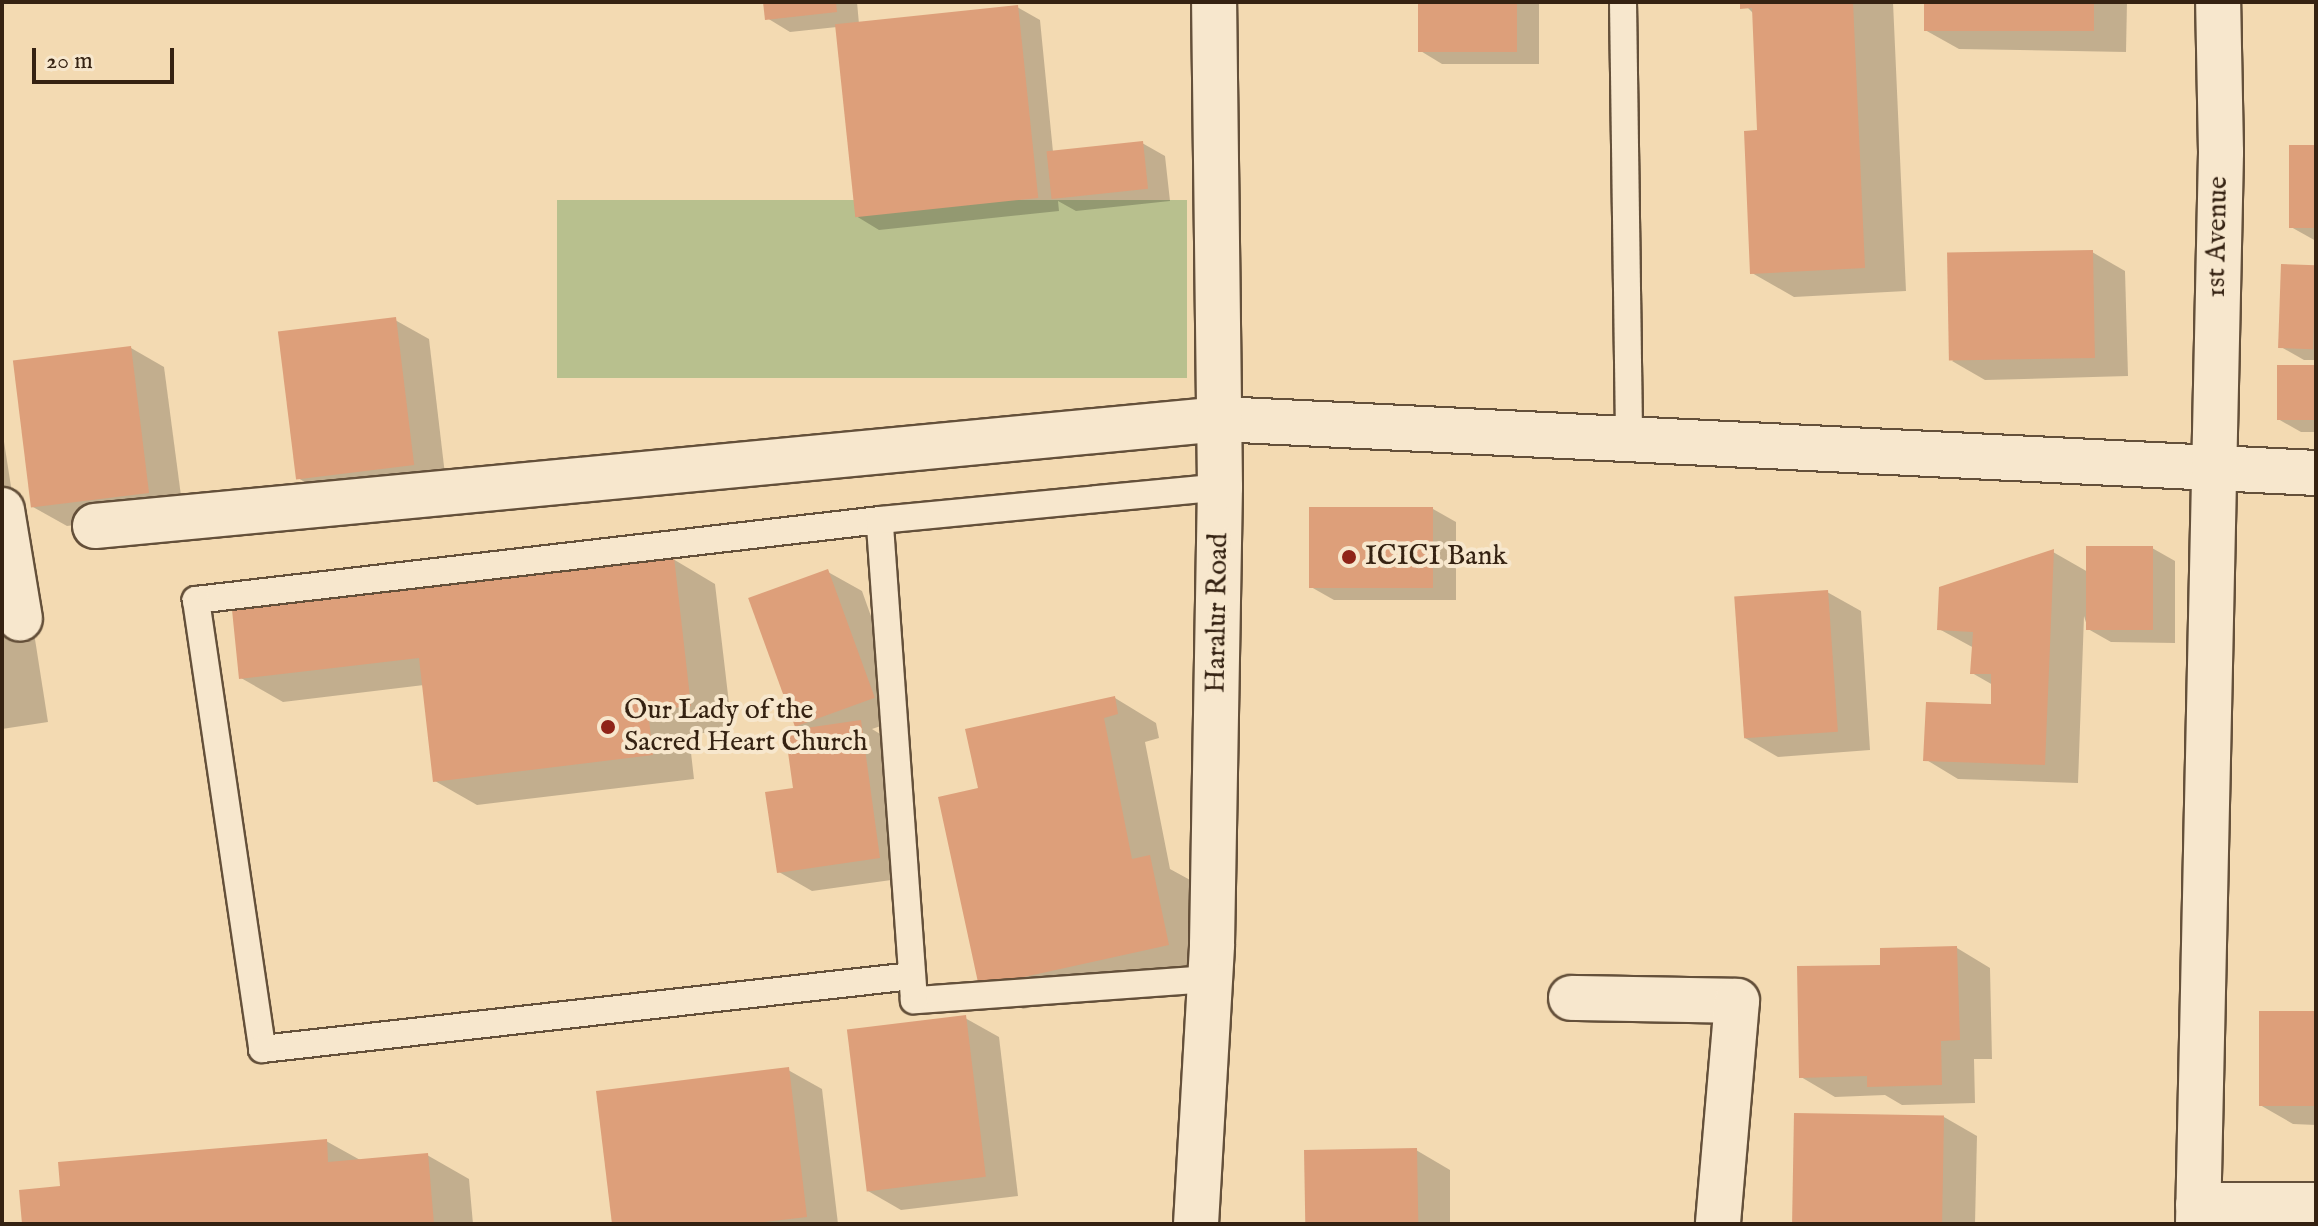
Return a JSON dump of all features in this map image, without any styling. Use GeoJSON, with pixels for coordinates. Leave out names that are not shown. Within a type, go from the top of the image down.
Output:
{"type":"FeatureCollection","features":[{"type":"Feature","properties":{"kind":"street","name":"Haralur Road"},"geometry":{"type":"LineString","coordinates":[[1196,1224],[1210,979],[1220,487],[1214,2]]}},
{"type":"Feature","properties":{"kind":"street","name":"1st Avenue"},"geometry":{"type":"LineString","coordinates":[[2198,1215],[2221,152],[2218,2]]}},
{"type":"Feature","properties":{"kind":"street"},"geometry":{"type":"LineString","coordinates":[[95,526],[1220,419],[2213,472],[2316,473]]}},
{"type":"Feature","properties":{"kind":"street"},"geometry":{"type":"LineString","coordinates":[[2,510],[20,619]]}},
{"type":"Feature","properties":{"kind":"street"},"geometry":{"type":"LineString","coordinates":[[1571,998],[1737,1001],[1718,1224]]}},
{"type":"Feature","properties":{"kind":"street"},"geometry":{"type":"LineString","coordinates":[[2198,1215],[2316,1205]]}},
{"type":"Feature","properties":{"kind":"lane"},"geometry":{"type":"LineString","coordinates":[[1623,2],[1629,439]]}},
{"type":"Feature","properties":{"kind":"lane"},"geometry":{"type":"LineString","coordinates":[[912,976],[262,1049],[196,600],[880,520],[1220,487]]}},
{"type":"Feature","properties":{"kind":"lane"},"geometry":{"type":"LineString","coordinates":[[880,520],[914,1000],[1210,979]]}},
{"type":"Feature","properties":{"kind":"green space"},"geometry":{"type":"Polygon","coordinates":[[[557,200],[1187,200],[1187,378],[557,378],[557,200]]]}},
{"type":"Feature","properties":{"kind":"building"},"geometry":{"type":"Polygon","coordinates":[[[763,2],[836,2],[837,12],[765,20],[763,2]]]}},
{"type":"Feature","properties":{"kind":"building"},"geometry":{"type":"Polygon","coordinates":[[[1418,2],[1517,2],[1517,52],[1418,52],[1418,2]]]}},
{"type":"Feature","properties":{"kind":"building"},"geometry":{"type":"Polygon","coordinates":[[[1740,2],[1853,2],[1865,268],[1750,274],[1744,131],[1757,130],[1752,8],[1740,9],[1740,2]]]}},
{"type":"Feature","properties":{"kind":"building"},"geometry":{"type":"Polygon","coordinates":[[[1924,2],[2094,2],[2094,31],[1924,31],[1924,2]]]}},
{"type":"Feature","properties":{"kind":"building"},"geometry":{"type":"Polygon","coordinates":[[[1018,5],[1038,198],[855,217],[835,24],[1018,5]]]}},
{"type":"Feature","properties":{"kind":"building"},"geometry":{"type":"Polygon","coordinates":[[[1143,141],[1148,189],[1052,199],[1047,151],[1143,141]]]}},
{"type":"Feature","properties":{"kind":"building"},"geometry":{"type":"Polygon","coordinates":[[[2289,145],[2316,145],[2316,228],[2289,228],[2289,145]]]}},
{"type":"Feature","properties":{"kind":"building"},"geometry":{"type":"Polygon","coordinates":[[[2093,250],[2095,358],[1949,361],[1947,253],[2093,250]]]}},
{"type":"Feature","properties":{"kind":"building"},"geometry":{"type":"Polygon","coordinates":[[[2281,264],[2316,265],[2313,349],[2278,348],[2281,264]]]}},
{"type":"Feature","properties":{"kind":"building"},"geometry":{"type":"Polygon","coordinates":[[[396,317],[414,465],[296,479],[278,332],[396,317]]]}},
{"type":"Feature","properties":{"kind":"building"},"geometry":{"type":"Polygon","coordinates":[[[131,346],[149,493],[31,507],[13,361],[131,346]]]}},
{"type":"Feature","properties":{"kind":"building"},"geometry":{"type":"Polygon","coordinates":[[[2277,365],[2316,365],[2316,420],[2277,420],[2277,365]]]}},
{"type":"Feature","properties":{"kind":"building"},"geometry":{"type":"Polygon","coordinates":[[[1309,507],[1433,507],[1433,588],[1309,588],[1309,507]]]}},
{"type":"Feature","properties":{"kind":"building"},"geometry":{"type":"Polygon","coordinates":[[[2086,546],[2153,546],[2153,630],[2086,630],[2086,546]]]}},
{"type":"Feature","properties":{"kind":"building"},"geometry":{"type":"Polygon","coordinates":[[[2054,549],[2045,765],[1923,761],[1926,702],[1991,704],[1991,674],[1970,674],[1973,632],[1937,630],[1939,587],[2054,549]]]}},
{"type":"Feature","properties":{"kind":"building"},"geometry":{"type":"Polygon","coordinates":[[[674,557],[691,706],[648,711],[653,755],[433,782],[419,658],[239,679],[232,610],[674,557]]]}},
{"type":"Feature","properties":{"kind":"building"},"geometry":{"type":"Polygon","coordinates":[[[828,569],[875,698],[795,727],[748,598],[828,569]]]}},
{"type":"Feature","properties":{"kind":"building"},"geometry":{"type":"Polygon","coordinates":[[[1828,590],[1838,732],[1744,738],[1734,597],[1828,590]]]}},
{"type":"Feature","properties":{"kind":"building"},"geometry":{"type":"Polygon","coordinates":[[[1115,696],[1118,714],[1104,718],[1132,859],[1150,855],[1169,945],[979,987],[938,797],[978,788],[965,729],[1115,696]]]}},
{"type":"Feature","properties":{"kind":"building"},"geometry":{"type":"Polygon","coordinates":[[[861,720],[880,858],[777,873],[765,792],[793,788],[785,731],[861,720]]]}},
{"type":"Feature","properties":{"kind":"building"},"geometry":{"type":"Polygon","coordinates":[[[1957,946],[1960,1040],[1941,1041],[1942,1085],[1867,1087],[1867,1076],[1799,1078],[1797,966],[1880,965],[1880,948],[1957,946]]]}},
{"type":"Feature","properties":{"kind":"building"},"geometry":{"type":"Polygon","coordinates":[[[2259,1011],[2316,1011],[2316,1106],[2259,1106],[2259,1011]]]}},
{"type":"Feature","properties":{"kind":"building"},"geometry":{"type":"Polygon","coordinates":[[[966,1015],[986,1177],[867,1191],[847,1030],[966,1015]]]}},
{"type":"Feature","properties":{"kind":"building"},"geometry":{"type":"Polygon","coordinates":[[[789,1067],[807,1217],[746,1224],[612,1224],[596,1091],[789,1067]]]}},
{"type":"Feature","properties":{"kind":"building"},"geometry":{"type":"Polygon","coordinates":[[[1794,1113],[1944,1116],[1942,1224],[1792,1224],[1794,1113]]]}},
{"type":"Feature","properties":{"kind":"building"},"geometry":{"type":"Polygon","coordinates":[[[327,1139],[328,1162],[428,1153],[434,1224],[22,1224],[19,1190],[60,1186],[58,1162],[327,1139]]]}},
{"type":"Feature","properties":{"kind":"building"},"geometry":{"type":"Polygon","coordinates":[[[1417,1148],[1418,1224],[1305,1224],[1304,1150],[1417,1148]]]}},
{"type":"Feature","properties":{"kind":"place","name":"ICICI Bank"},"geometry":{"type":"Point","coordinates":[1349,557]}},
{"type":"Feature","properties":{"kind":"place","name":"Our Lady of the Sacred Heart Church"},"geometry":{"type":"Point","coordinates":[608,727]}}]}
